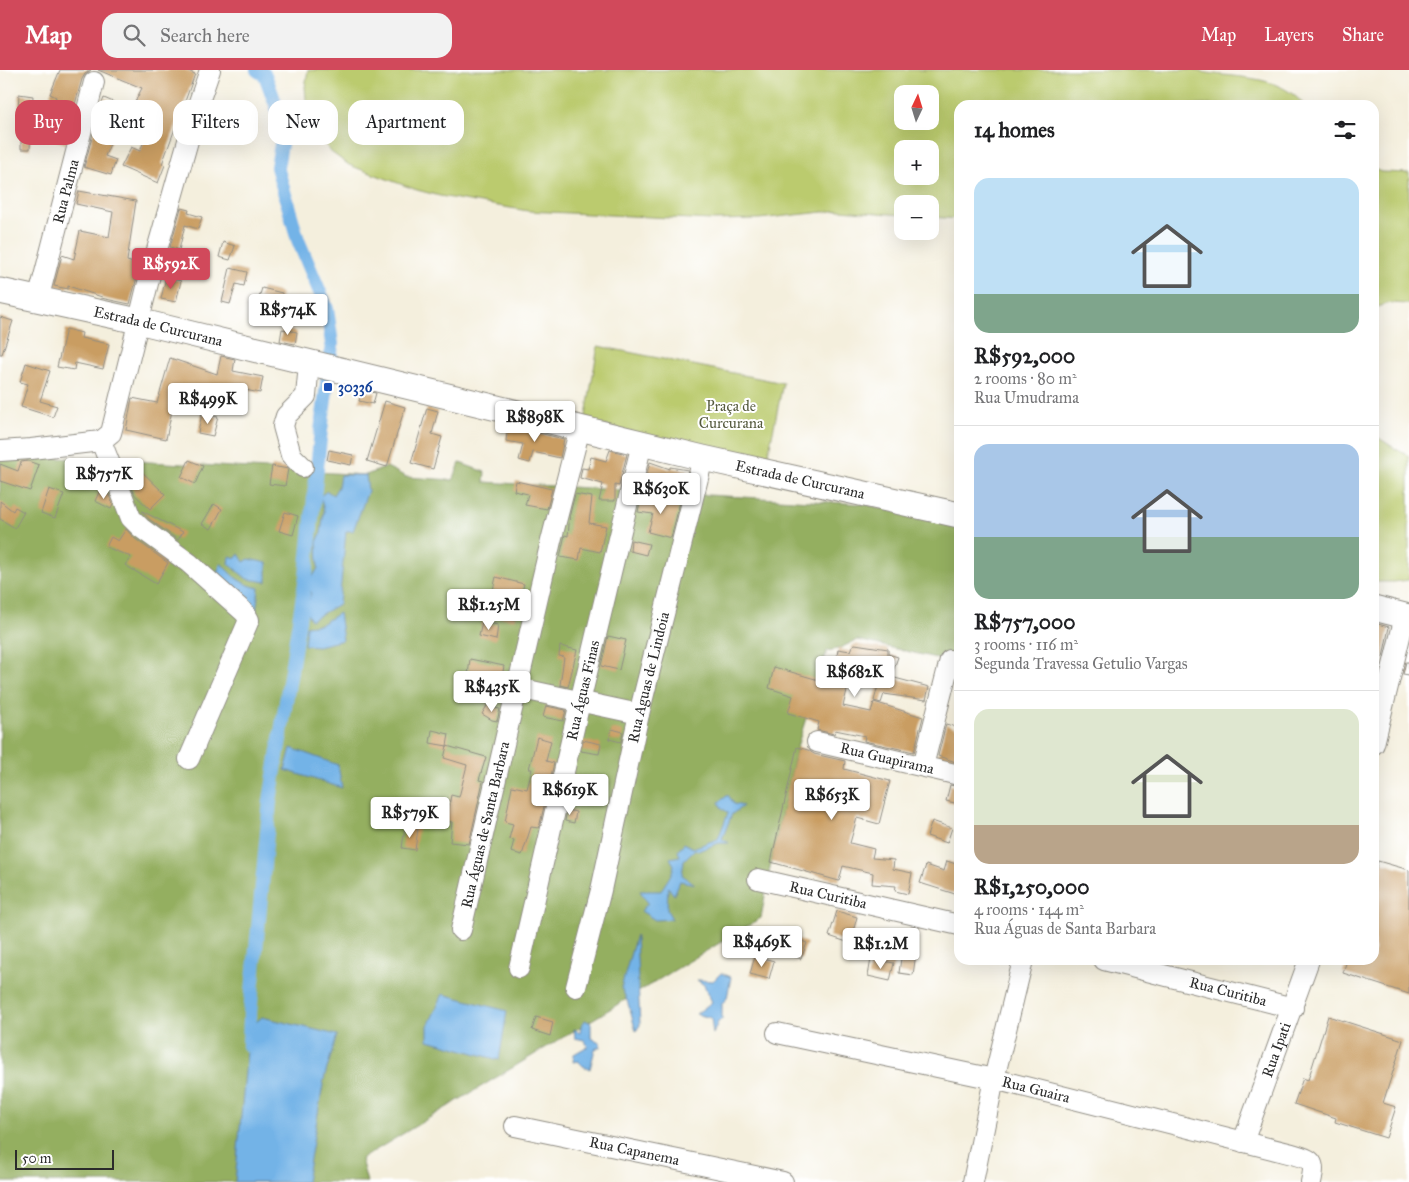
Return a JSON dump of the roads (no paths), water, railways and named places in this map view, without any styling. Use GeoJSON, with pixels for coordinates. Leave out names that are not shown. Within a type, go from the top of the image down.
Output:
{"type":"FeatureCollection","features":[{"type":"Feature","properties":{"kind":"main road","name":"Estrada de Curcurana"},"geometry":{"type":"LineString","coordinates":[[0,291],[138,321],[313,365],[703,458],[954,514]]}},
{"type":"Feature","properties":{"kind":"main road"},"geometry":{"type":"LineString","coordinates":[[1379,609],[1407,616]]}},
{"type":"Feature","properties":{"kind":"street"},"geometry":{"type":"LineString","coordinates":[[0,451],[101,441],[111,433],[138,321],[198,102],[210,70]]}},
{"type":"Feature","properties":{"kind":"street","name":"Rua Palma"},"geometry":{"type":"LineString","coordinates":[[38,300],[94,82]]}},
{"type":"Feature","properties":{"kind":"street"},"geometry":{"type":"LineString","coordinates":[[302,467],[292,456],[283,426],[286,416],[306,396],[313,365]]}},
{"type":"Feature","properties":{"kind":"street","name":"Rua Águas de Santa Barbara"},"geometry":{"type":"LineString","coordinates":[[461,930],[580,428]]}},
{"type":"Feature","properties":{"kind":"street"},"geometry":{"type":"LineString","coordinates":[[101,441],[131,518],[141,528],[189,563],[245,613],[249,620],[189,759]]}},
{"type":"Feature","properties":{"kind":"street","name":"Rua Águas Finas"},"geometry":{"type":"LineString","coordinates":[[519,968],[642,443]]}},
{"type":"Feature","properties":{"kind":"street","name":"Rua Aguas de Lindoia"},"geometry":{"type":"LineString","coordinates":[[576,987],[601,890],[639,714],[703,458]]}},
{"type":"Feature","properties":{"kind":"street"},"geometry":{"type":"LineString","coordinates":[[1379,725],[1407,616]]}},
{"type":"Feature","properties":{"kind":"street"},"geometry":{"type":"LineString","coordinates":[[923,766],[950,660]]}},
{"type":"Feature","properties":{"kind":"street"},"geometry":{"type":"LineString","coordinates":[[518,688],[639,714]]}},
{"type":"Feature","properties":{"kind":"street","name":"Rua Guapirama"},"geometry":{"type":"LineString","coordinates":[[817,742],[954,774]]}},
{"type":"Feature","properties":{"kind":"street","name":"Rua Curitiba"},"geometry":{"type":"LineString","coordinates":[[758,879],[954,924]]}},
{"type":"Feature","properties":{"kind":"street"},"geometry":{"type":"LineString","coordinates":[[974,1182],[994,1079],[1022,965]]}},
{"type":"Feature","properties":{"kind":"street","name":"Rua Curitiba"},"geometry":{"type":"LineString","coordinates":[[1124,965],[1292,1008]]}},
{"type":"Feature","properties":{"kind":"street","name":"Rua Ipati"},"geometry":{"type":"LineString","coordinates":[[1243,1142],[1308,965]]}},
{"type":"Feature","properties":{"kind":"street","name":"Rua Guaira"},"geometry":{"type":"LineString","coordinates":[[777,1033],[994,1079],[1292,1154],[1312,1162],[1314,1167],[1310,1182]]}},
{"type":"Feature","properties":{"kind":"street","name":"Rua Capanema"},"geometry":{"type":"LineString","coordinates":[[515,1126],[782,1182]]}},
{"type":"Feature","properties":{"kind":"water"},"geometry":{"type":"Polygon","coordinates":[[[340,475],[366,475],[368,491],[353,531],[346,531],[339,604],[311,620],[305,611],[311,593],[309,583],[318,568],[317,542],[321,533],[324,511],[320,496],[327,491],[333,495],[338,487],[340,475]]]}},
{"type":"Feature","properties":{"kind":"water"},"geometry":{"type":"Polygon","coordinates":[[[239,554],[244,562],[249,559],[267,563],[267,582],[247,579],[229,564],[230,556],[236,558],[239,554]]]}},
{"type":"Feature","properties":{"kind":"water"},"geometry":{"type":"Polygon","coordinates":[[[221,563],[238,579],[248,585],[259,588],[256,611],[239,599],[225,585],[217,573],[221,563]]]}},
{"type":"Feature","properties":{"kind":"water"},"geometry":{"type":"Polygon","coordinates":[[[339,613],[343,640],[318,646],[304,645],[306,626],[321,624],[339,613]]]}},
{"type":"Feature","properties":{"kind":"water"},"geometry":{"type":"Polygon","coordinates":[[[291,748],[338,765],[342,788],[285,770],[291,748]]]}},
{"type":"Feature","properties":{"kind":"water"},"geometry":{"type":"Polygon","coordinates":[[[728,795],[734,804],[743,806],[732,814],[722,839],[729,843],[719,843],[698,851],[695,849],[684,860],[682,875],[695,884],[680,881],[674,895],[668,887],[667,910],[672,919],[655,920],[641,911],[648,903],[640,891],[661,891],[673,869],[674,865],[670,858],[680,856],[678,851],[684,843],[693,848],[718,839],[728,813],[721,807],[719,802],[728,795]]]}},
{"type":"Feature","properties":{"kind":"water"},"geometry":{"type":"Polygon","coordinates":[[[636,935],[640,1025],[636,1031],[628,1003],[621,988],[636,935]]]}},
{"type":"Feature","properties":{"kind":"water"},"geometry":{"type":"Polygon","coordinates":[[[721,973],[731,977],[727,998],[722,1004],[722,1019],[718,1022],[713,1034],[711,1018],[696,1014],[712,1002],[704,985],[697,980],[713,981],[721,973]]]}},
{"type":"Feature","properties":{"kind":"water"},"geometry":{"type":"Polygon","coordinates":[[[443,994],[507,1011],[499,1060],[428,1040],[428,1026],[443,994]]]}},
{"type":"Feature","properties":{"kind":"water"},"geometry":{"type":"Polygon","coordinates":[[[262,1017],[337,1035],[324,1079],[306,1182],[235,1182],[249,1028],[262,1017]]]}},
{"type":"Feature","properties":{"kind":"water"},"geometry":{"type":"Polygon","coordinates":[[[585,1020],[591,1023],[591,1038],[600,1042],[600,1047],[595,1049],[590,1069],[578,1061],[573,1062],[574,1054],[588,1046],[584,1040],[575,1038],[574,1029],[580,1032],[585,1020]]]}},
{"type":"Feature","properties":{"kind":"waterway"},"geometry":{"type":"LineString","coordinates":[[249,1046],[250,1013],[270,801],[306,577],[332,344],[327,309],[298,240],[277,167],[282,139],[276,105],[265,75],[257,70]]}},
{"type":"Feature","properties":{"kind":"place","name":"30336"},"geometry":{"type":"Point","coordinates":[328,387]}},
{"type":"Feature","properties":{"kind":"park label","name":"Praça de Curcurana"},"geometry":{"type":"Point","coordinates":[731,414]}}]}
